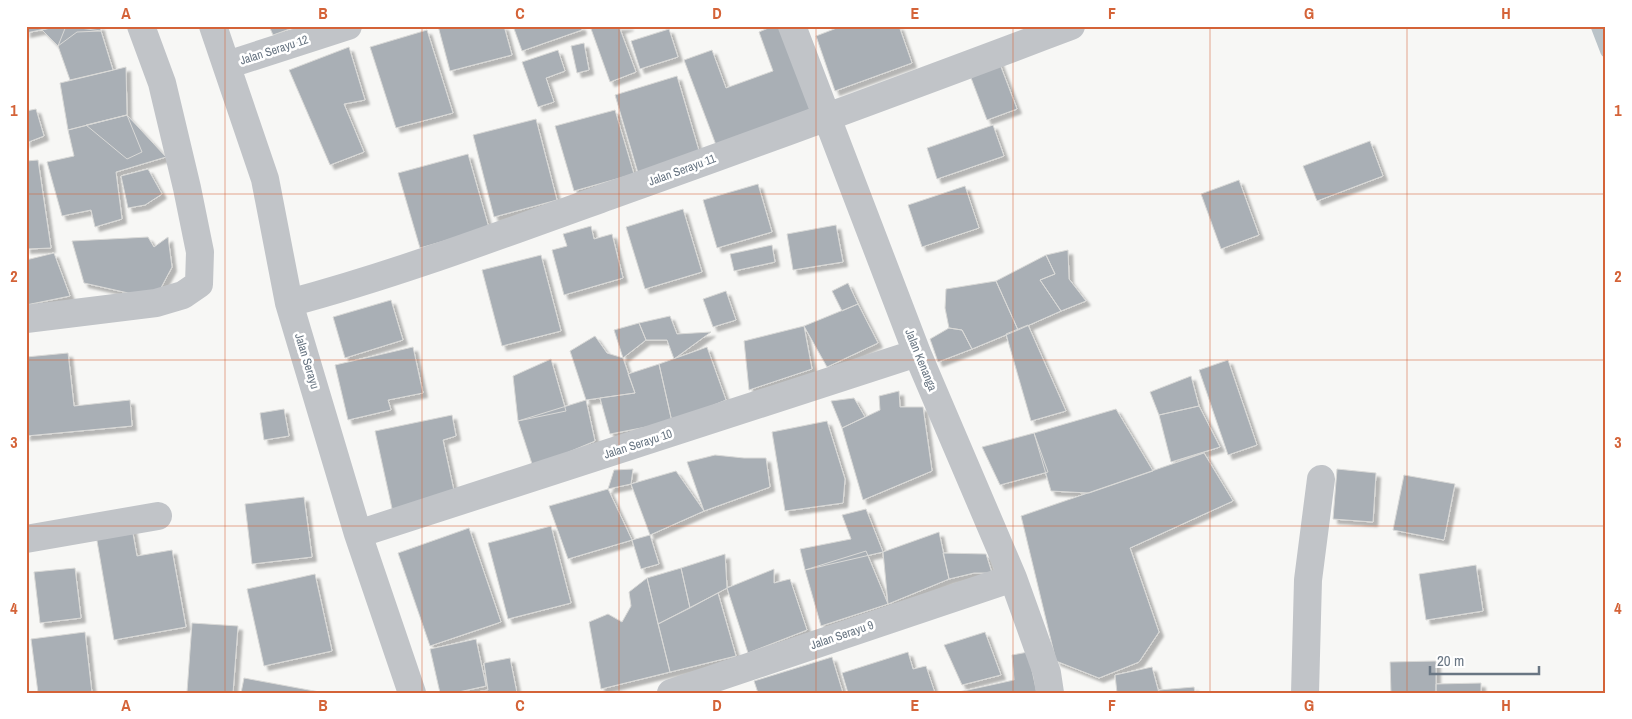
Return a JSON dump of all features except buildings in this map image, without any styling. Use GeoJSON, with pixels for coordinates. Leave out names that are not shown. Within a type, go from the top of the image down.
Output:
{"type":"FeatureCollection","features":[{"type":"Feature","properties":{"kind":"street"},"geometry":{"type":"LineString","coordinates":[[26,319],[156,304],[183,296],[199,284],[200,252],[187,188],[162,83],[141,26]]}},
{"type":"Feature","properties":{"kind":"street","name":"Jalan Serayu"},"geometry":{"type":"LineString","coordinates":[[213,26],[228,65],[265,179],[289,303],[358,534],[412,693]]}},
{"type":"Feature","properties":{"kind":"street","name":"Jalan Serayu 12"},"geometry":{"type":"LineString","coordinates":[[228,65],[348,26]]}},
{"type":"Feature","properties":{"kind":"street","name":"Jalan Kenanga"},"geometry":{"type":"LineString","coordinates":[[792,26],[917,354],[1013,578],[1047,673],[1050,693]]}},
{"type":"Feature","properties":{"kind":"street","name":"Jalan Serayu 11"},"geometry":{"type":"LineString","coordinates":[[289,303],[367,282],[827,118],[1071,26]]}},
{"type":"Feature","properties":{"kind":"street","name":"Jalan Serayu 10"},"geometry":{"type":"LineString","coordinates":[[358,534],[917,354]]}},
{"type":"Feature","properties":{"kind":"street"},"geometry":{"type":"LineString","coordinates":[[1305,693],[1308,580],[1321,479]]}},
{"type":"Feature","properties":{"kind":"street"},"geometry":{"type":"LineString","coordinates":[[26,539],[158,516]]}},
{"type":"Feature","properties":{"kind":"street","name":"Jalan Serayu 9"},"geometry":{"type":"LineString","coordinates":[[671,693],[1013,578]]}},
{"type":"Feature","properties":{"kind":"waterway"},"geometry":{"type":"LineString","coordinates":[[1596,26],[1606,52]]}}]}
